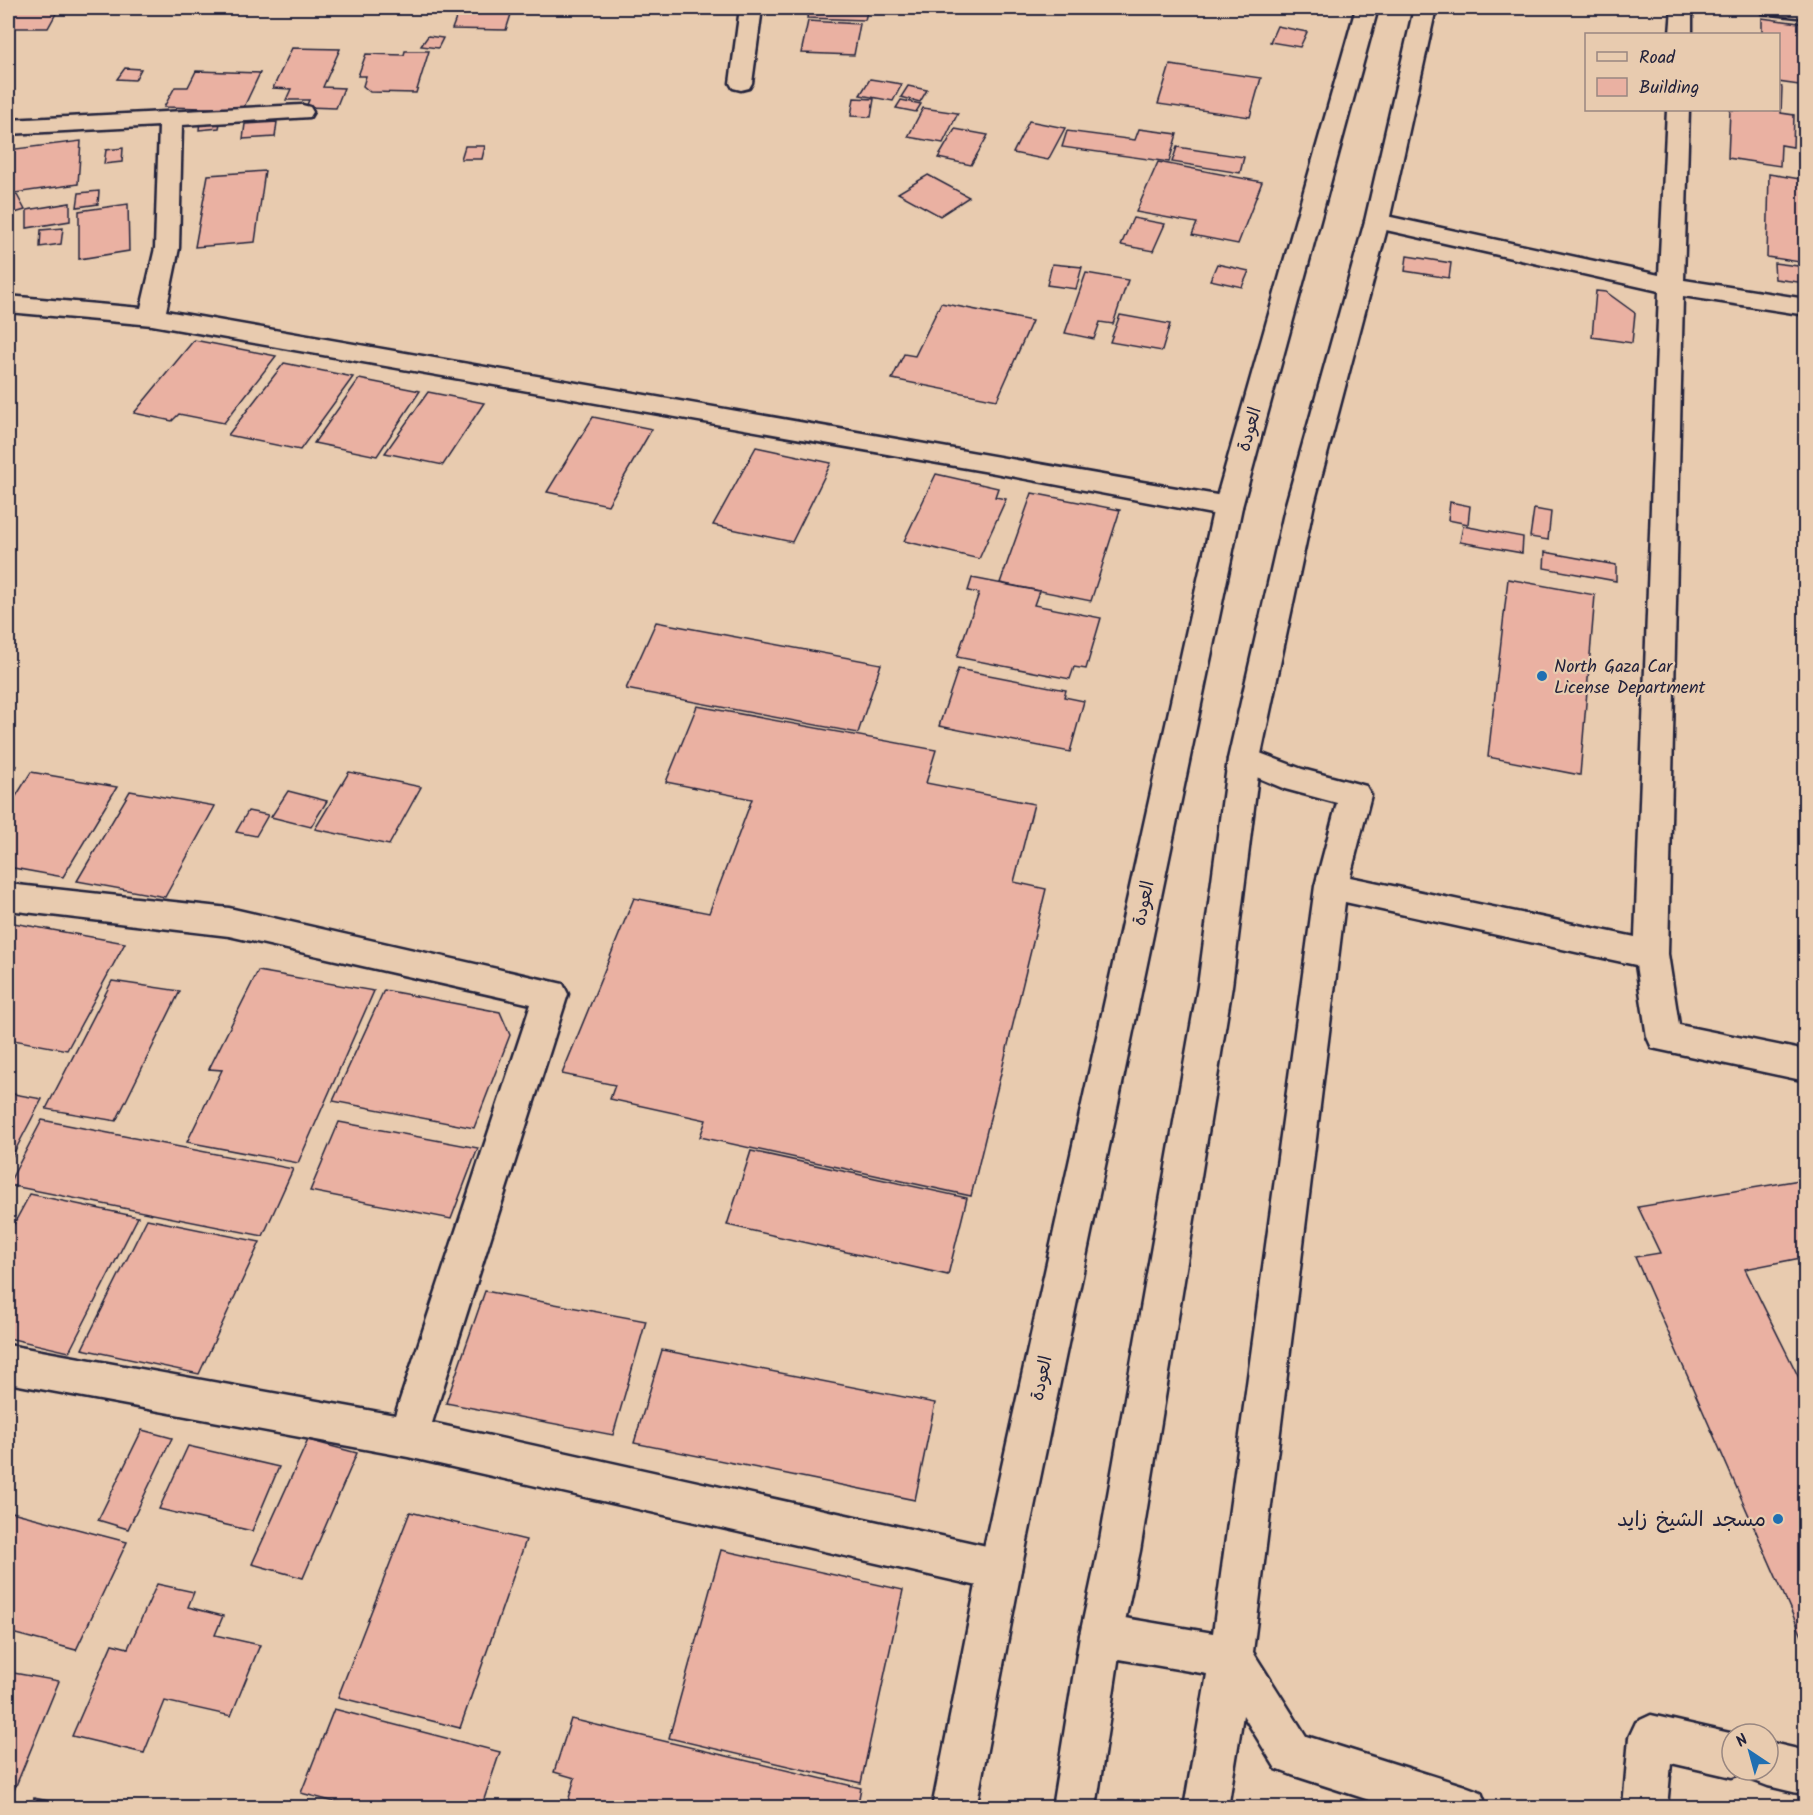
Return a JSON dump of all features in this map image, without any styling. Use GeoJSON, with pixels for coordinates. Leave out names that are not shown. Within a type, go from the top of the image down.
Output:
{"type":"FeatureCollection","features":[{"type":"Feature","properties":{"kind":"street"},"geometry":{"type":"LineString","coordinates":[[741,83],[751,8]]}},
{"type":"Feature","properties":{"kind":"street","name":"العودة"},"geometry":{"type":"LineString","coordinates":[[954,1808],[1000,1570],[1228,507],[1367,8]]}},
{"type":"Feature","properties":{"kind":"street"},"geometry":{"type":"LineString","coordinates":[[1074,1808],[1101,1635],[1121,1540],[1215,986],[1244,759],[1300,504],[1377,221],[1425,8]]}},
{"type":"Feature","properties":{"kind":"street"},"geometry":{"type":"LineString","coordinates":[[1681,33],[1682,8]]}},
{"type":"Feature","properties":{"kind":"street"},"geometry":{"type":"LineString","coordinates":[[1770,8],[1806,12]]}},
{"type":"Feature","properties":{"kind":"street"},"geometry":{"type":"LineString","coordinates":[[1678,111],[1651,954],[1664,1037],[1806,1066]]}},
{"type":"Feature","properties":{"kind":"street"},"geometry":{"type":"LineString","coordinates":[[8,127],[302,112]]}},
{"type":"Feature","properties":{"kind":"street"},"geometry":{"type":"LineString","coordinates":[[152,317],[166,248],[171,119]]}},
{"type":"Feature","properties":{"kind":"street"},"geometry":{"type":"LineString","coordinates":[[1377,221],[1672,286],[1806,307]]}},
{"type":"Feature","properties":{"kind":"street"},"geometry":{"type":"LineString","coordinates":[[8,304],[152,317],[1228,507]]}},
{"type":"Feature","properties":{"kind":"street"},"geometry":{"type":"LineString","coordinates":[[1206,1808],[1231,1657],[1331,886],[1355,795],[1296,780],[1244,759]]}},
{"type":"Feature","properties":{"kind":"street"},"geometry":{"type":"LineString","coordinates":[[1331,886],[1651,954]]}},
{"type":"Feature","properties":{"kind":"street"},"geometry":{"type":"LineString","coordinates":[[8,897],[229,922],[551,994],[408,1437]]}},
{"type":"Feature","properties":{"kind":"street"},"geometry":{"type":"LineString","coordinates":[[8,1364],[408,1437],[1000,1570]]}},
{"type":"Feature","properties":{"kind":"street"},"geometry":{"type":"LineString","coordinates":[[1101,1635],[1231,1657],[1292,1753],[1465,1808]]}},
{"type":"Feature","properties":{"kind":"street"},"geometry":{"type":"LineString","coordinates":[[1645,1808],[1651,1737],[1720,1752]]}},
{"type":"Feature","properties":{"kind":"street"},"geometry":{"type":"LineString","coordinates":[[1780,1767],[1806,1773]]}},
{"type":"Feature","properties":{"kind":"building"},"geometry":{"type":"Polygon","coordinates":[[[8,8],[59,8],[48,28],[8,28],[8,8]]]}},
{"type":"Feature","properties":{"kind":"building"},"geometry":{"type":"Polygon","coordinates":[[[460,8],[513,8],[506,30],[452,29],[460,8]]]}},
{"type":"Feature","properties":{"kind":"building"},"geometry":{"type":"Polygon","coordinates":[[[673,8],[708,8],[708,10],[673,10],[673,8]]]}},
{"type":"Feature","properties":{"kind":"building"},"geometry":{"type":"Polygon","coordinates":[[[809,8],[868,8],[865,20],[807,18],[809,8]]]}},
{"type":"Feature","properties":{"kind":"building"},"geometry":{"type":"Polygon","coordinates":[[[1762,18],[1806,24],[1806,86],[1780,82],[1780,33],[1762,33],[1762,18]]]}},
{"type":"Feature","properties":{"kind":"building"},"geometry":{"type":"Polygon","coordinates":[[[808,21],[860,24],[854,55],[801,53],[808,21]]]}},
{"type":"Feature","properties":{"kind":"building"},"geometry":{"type":"Polygon","coordinates":[[[1277,26],[1307,32],[1300,47],[1270,42],[1277,26]]]}},
{"type":"Feature","properties":{"kind":"building"},"geometry":{"type":"Polygon","coordinates":[[[428,36],[443,38],[438,48],[421,46],[428,36]]]}},
{"type":"Feature","properties":{"kind":"building"},"geometry":{"type":"Polygon","coordinates":[[[292,48],[340,49],[323,87],[344,88],[336,108],[306,107],[309,100],[286,100],[291,89],[273,88],[292,48]]]}},
{"type":"Feature","properties":{"kind":"building"},"geometry":{"type":"Polygon","coordinates":[[[405,51],[429,51],[416,93],[370,92],[363,86],[366,76],[358,76],[366,54],[404,55],[405,51]]]}},
{"type":"Feature","properties":{"kind":"building"},"geometry":{"type":"Polygon","coordinates":[[[1170,65],[1261,78],[1250,117],[1158,104],[1170,65]]]}},
{"type":"Feature","properties":{"kind":"building"},"geometry":{"type":"Polygon","coordinates":[[[125,68],[141,69],[135,80],[117,79],[125,68]]]}},
{"type":"Feature","properties":{"kind":"building"},"geometry":{"type":"Polygon","coordinates":[[[196,71],[260,73],[243,109],[164,107],[175,87],[188,87],[196,71]]]}},
{"type":"Feature","properties":{"kind":"building"},"geometry":{"type":"Polygon","coordinates":[[[870,79],[902,84],[893,101],[860,95],[870,79]]]}},
{"type":"Feature","properties":{"kind":"building"},"geometry":{"type":"Polygon","coordinates":[[[908,86],[927,90],[920,102],[901,97],[908,86]]]}},
{"type":"Feature","properties":{"kind":"building"},"geometry":{"type":"Polygon","coordinates":[[[1780,86],[1782,87],[1781,113],[1794,115],[1793,147],[1781,145],[1780,166],[1728,158],[1730,111],[1780,111],[1780,86]]]}},
{"type":"Feature","properties":{"kind":"building"},"geometry":{"type":"Polygon","coordinates":[[[854,98],[874,99],[871,117],[851,116],[854,98]]]}},
{"type":"Feature","properties":{"kind":"building"},"geometry":{"type":"Polygon","coordinates":[[[901,100],[921,104],[916,112],[896,108],[901,100]]]}},
{"type":"Feature","properties":{"kind":"building"},"geometry":{"type":"Polygon","coordinates":[[[923,108],[958,113],[943,143],[908,137],[923,108]]]}},
{"type":"Feature","properties":{"kind":"building"},"geometry":{"type":"Polygon","coordinates":[[[221,119],[219,128],[199,130],[200,120],[221,119]]]}},
{"type":"Feature","properties":{"kind":"building"},"geometry":{"type":"Polygon","coordinates":[[[1029,121],[1065,128],[1048,160],[1013,153],[1029,121]]]}},
{"type":"Feature","properties":{"kind":"building"},"geometry":{"type":"Polygon","coordinates":[[[277,122],[275,137],[243,139],[245,124],[277,122]]]}},
{"type":"Feature","properties":{"kind":"building"},"geometry":{"type":"Polygon","coordinates":[[[955,129],[988,135],[971,165],[938,158],[955,129]]]}},
{"type":"Feature","properties":{"kind":"building"},"geometry":{"type":"Polygon","coordinates":[[[1139,129],[1177,134],[1169,162],[1062,147],[1067,131],[1135,140],[1139,129]]]}},
{"type":"Feature","properties":{"kind":"building"},"geometry":{"type":"Polygon","coordinates":[[[81,141],[78,184],[8,194],[8,150],[81,141]]]}},
{"type":"Feature","properties":{"kind":"building"},"geometry":{"type":"Polygon","coordinates":[[[465,146],[485,146],[482,159],[461,159],[465,146]]]}},
{"type":"Feature","properties":{"kind":"building"},"geometry":{"type":"Polygon","coordinates":[[[1177,147],[1244,157],[1240,173],[1172,162],[1177,147]]]}},
{"type":"Feature","properties":{"kind":"building"},"geometry":{"type":"Polygon","coordinates":[[[123,148],[122,162],[104,164],[106,150],[123,148]]]}},
{"type":"Feature","properties":{"kind":"building"},"geometry":{"type":"Polygon","coordinates":[[[1158,162],[1262,182],[1238,244],[1192,235],[1197,223],[1136,212],[1158,162]]]}},
{"type":"Feature","properties":{"kind":"building"},"geometry":{"type":"Polygon","coordinates":[[[265,171],[255,242],[195,247],[208,175],[265,171]]]}},
{"type":"Feature","properties":{"kind":"building"},"geometry":{"type":"Polygon","coordinates":[[[1769,174],[1806,180],[1806,263],[1767,257],[1769,174]]]}},
{"type":"Feature","properties":{"kind":"building"},"geometry":{"type":"Polygon","coordinates":[[[928,175],[969,197],[940,216],[898,193],[928,175]]]}},
{"type":"Feature","properties":{"kind":"building"},"geometry":{"type":"Polygon","coordinates":[[[99,191],[98,204],[77,207],[79,193],[99,191]]]}},
{"type":"Feature","properties":{"kind":"building"},"geometry":{"type":"Polygon","coordinates":[[[17,195],[25,210],[8,215],[8,196],[17,195]]]}},
{"type":"Feature","properties":{"kind":"building"},"geometry":{"type":"Polygon","coordinates":[[[70,203],[70,221],[27,228],[27,210],[70,203]]]}},
{"type":"Feature","properties":{"kind":"building"},"geometry":{"type":"Polygon","coordinates":[[[128,204],[129,251],[79,259],[79,211],[128,204]]]}},
{"type":"Feature","properties":{"kind":"building"},"geometry":{"type":"Polygon","coordinates":[[[1133,218],[1165,224],[1153,251],[1121,245],[1133,218]]]}},
{"type":"Feature","properties":{"kind":"building"},"geometry":{"type":"Polygon","coordinates":[[[63,228],[61,244],[40,247],[41,230],[63,228]]]}},
{"type":"Feature","properties":{"kind":"building"},"geometry":{"type":"Polygon","coordinates":[[[1407,256],[1451,263],[1449,278],[1405,271],[1407,256]]]}},
{"type":"Feature","properties":{"kind":"building"},"geometry":{"type":"Polygon","coordinates":[[[1774,263],[1806,267],[1806,283],[1775,279],[1774,263]]]}},
{"type":"Feature","properties":{"kind":"building"},"geometry":{"type":"Polygon","coordinates":[[[1052,264],[1082,267],[1076,289],[1047,285],[1052,264]]]}},
{"type":"Feature","properties":{"kind":"building"},"geometry":{"type":"Polygon","coordinates":[[[1217,264],[1249,271],[1242,287],[1210,280],[1217,264]]]}},
{"type":"Feature","properties":{"kind":"building"},"geometry":{"type":"Polygon","coordinates":[[[1086,273],[1128,280],[1113,324],[1100,322],[1094,339],[1065,333],[1086,273]]]}},
{"type":"Feature","properties":{"kind":"building"},"geometry":{"type":"Polygon","coordinates":[[[1596,291],[1606,292],[1635,313],[1632,343],[1592,337],[1596,291]]]}},
{"type":"Feature","properties":{"kind":"building"},"geometry":{"type":"Polygon","coordinates":[[[941,303],[1032,321],[997,400],[892,379],[904,354],[915,356],[941,303]]]}},
{"type":"Feature","properties":{"kind":"building"},"geometry":{"type":"Polygon","coordinates":[[[1120,315],[1170,324],[1162,351],[1110,342],[1120,315]]]}},
{"type":"Feature","properties":{"kind":"building"},"geometry":{"type":"Polygon","coordinates":[[[194,340],[276,356],[224,423],[179,414],[172,421],[134,413],[194,340]]]}},
{"type":"Feature","properties":{"kind":"building"},"geometry":{"type":"Polygon","coordinates":[[[284,363],[353,377],[300,450],[228,435],[284,363]]]}},
{"type":"Feature","properties":{"kind":"building"},"geometry":{"type":"Polygon","coordinates":[[[359,379],[420,391],[377,456],[314,443],[359,379]]]}},
{"type":"Feature","properties":{"kind":"building"},"geometry":{"type":"Polygon","coordinates":[[[428,392],[484,403],[443,465],[385,453],[428,392]]]}},
{"type":"Feature","properties":{"kind":"building"},"geometry":{"type":"Polygon","coordinates":[[[593,417],[652,429],[608,505],[547,492],[593,417]]]}},
{"type":"Feature","properties":{"kind":"building"},"geometry":{"type":"Polygon","coordinates":[[[756,447],[831,463],[792,542],[713,525],[756,447]]]}},
{"type":"Feature","properties":{"kind":"building"},"geometry":{"type":"Polygon","coordinates":[[[936,474],[998,488],[995,497],[1006,499],[979,559],[904,541],[936,474]]]}},
{"type":"Feature","properties":{"kind":"building"},"geometry":{"type":"Polygon","coordinates":[[[1032,493],[1120,510],[1091,601],[1000,583],[1032,493]]]}},
{"type":"Feature","properties":{"kind":"building"},"geometry":{"type":"Polygon","coordinates":[[[1450,502],[1470,506],[1468,524],[1448,520],[1450,502]]]}},
{"type":"Feature","properties":{"kind":"building"},"geometry":{"type":"Polygon","coordinates":[[[1534,509],[1551,512],[1548,540],[1530,537],[1534,509]]]}},
{"type":"Feature","properties":{"kind":"building"},"geometry":{"type":"Polygon","coordinates":[[[1463,526],[1523,537],[1522,553],[1460,542],[1463,526]]]}},
{"type":"Feature","properties":{"kind":"building"},"geometry":{"type":"Polygon","coordinates":[[[1545,552],[1616,565],[1616,581],[1544,568],[1545,552]]]}},
{"type":"Feature","properties":{"kind":"building"},"geometry":{"type":"Polygon","coordinates":[[[972,578],[1039,591],[1034,605],[1101,618],[1086,669],[1074,667],[1070,679],[957,657],[979,593],[968,591],[972,578]]]}},
{"type":"Feature","properties":{"kind":"building","name":"North Gaza Car License Department"},"geometry":{"type":"Polygon","coordinates":[[[1508,579],[1595,595],[1580,775],[1488,757],[1508,579]]]}},
{"type":"Feature","properties":{"kind":"building"},"geometry":{"type":"Polygon","coordinates":[[[656,622],[881,664],[858,733],[626,689],[656,622]]]}},
{"type":"Feature","properties":{"kind":"building"},"geometry":{"type":"Polygon","coordinates":[[[958,669],[1066,690],[1064,697],[1084,701],[1070,752],[939,726],[958,669]]]}},
{"type":"Feature","properties":{"kind":"building"},"geometry":{"type":"Polygon","coordinates":[[[697,706],[936,750],[926,783],[1034,804],[1014,882],[1046,889],[971,1196],[700,1137],[706,1120],[610,1099],[615,1085],[562,1074],[634,898],[709,913],[752,799],[666,782],[697,706]]]}},
{"type":"Feature","properties":{"kind":"building"},"geometry":{"type":"Polygon","coordinates":[[[8,764],[17,766],[8,781],[8,764]]]}},
{"type":"Feature","properties":{"kind":"building"},"geometry":{"type":"Polygon","coordinates":[[[31,772],[117,787],[63,877],[8,867],[8,809],[31,772]]]}},
{"type":"Feature","properties":{"kind":"building"},"geometry":{"type":"Polygon","coordinates":[[[349,772],[421,787],[389,845],[315,829],[349,772]]]}},
{"type":"Feature","properties":{"kind":"building"},"geometry":{"type":"Polygon","coordinates":[[[130,791],[215,806],[165,897],[77,881],[130,791]]]}},
{"type":"Feature","properties":{"kind":"building"},"geometry":{"type":"Polygon","coordinates":[[[288,791],[327,801],[311,827],[271,817],[288,791]]]}},
{"type":"Feature","properties":{"kind":"building"},"geometry":{"type":"Polygon","coordinates":[[[248,811],[268,815],[256,836],[236,832],[248,811]]]}},
{"type":"Feature","properties":{"kind":"building"},"geometry":{"type":"Polygon","coordinates":[[[8,922],[125,943],[67,1050],[8,1039],[8,922]]]}},
{"type":"Feature","properties":{"kind":"building"},"geometry":{"type":"Polygon","coordinates":[[[258,971],[374,991],[298,1163],[187,1142],[222,1070],[209,1069],[258,971]]]}},
{"type":"Feature","properties":{"kind":"building"},"geometry":{"type":"Polygon","coordinates":[[[112,981],[180,991],[116,1121],[46,1109],[112,981]]]}},
{"type":"Feature","properties":{"kind":"building"},"geometry":{"type":"Polygon","coordinates":[[[384,990],[500,1012],[510,1035],[474,1128],[333,1101],[384,990]]]}},
{"type":"Feature","properties":{"kind":"building"},"geometry":{"type":"Polygon","coordinates":[[[8,1093],[42,1099],[8,1164],[8,1093]]]}},
{"type":"Feature","properties":{"kind":"building"},"geometry":{"type":"Polygon","coordinates":[[[42,1120],[293,1169],[263,1236],[8,1185],[42,1120]]]}},
{"type":"Feature","properties":{"kind":"building"},"geometry":{"type":"Polygon","coordinates":[[[339,1122],[478,1148],[451,1219],[310,1191],[339,1122]]]}},
{"type":"Feature","properties":{"kind":"building"},"geometry":{"type":"Polygon","coordinates":[[[751,1151],[967,1198],[948,1275],[727,1225],[751,1151]]]}},
{"type":"Feature","properties":{"kind":"building","name":"مسجد الشيخ زايد"},"geometry":{"type":"Polygon","coordinates":[[[1806,1179],[1806,1257],[1745,1269],[1806,1392],[1806,1645],[1635,1257],[1660,1253],[1638,1207],[1806,1179]]]}},
{"type":"Feature","properties":{"kind":"building"},"geometry":{"type":"Polygon","coordinates":[[[30,1194],[138,1217],[69,1352],[8,1338],[8,1235],[30,1194]]]}},
{"type":"Feature","properties":{"kind":"building"},"geometry":{"type":"Polygon","coordinates":[[[147,1219],[260,1242],[199,1374],[82,1349],[147,1219]]]}},
{"type":"Feature","properties":{"kind":"building"},"geometry":{"type":"Polygon","coordinates":[[[485,1291],[646,1321],[613,1435],[446,1403],[485,1291]]]}},
{"type":"Feature","properties":{"kind":"building"},"geometry":{"type":"Polygon","coordinates":[[[662,1350],[935,1403],[915,1500],[634,1443],[662,1350]]]}},
{"type":"Feature","properties":{"kind":"building"},"geometry":{"type":"Polygon","coordinates":[[[142,1430],[172,1438],[128,1529],[98,1520],[142,1430]]]}},
{"type":"Feature","properties":{"kind":"building"},"geometry":{"type":"Polygon","coordinates":[[[308,1440],[357,1453],[303,1578],[252,1564],[308,1440]]]}},
{"type":"Feature","properties":{"kind":"building"},"geometry":{"type":"Polygon","coordinates":[[[188,1446],[279,1467],[252,1531],[159,1509],[188,1446]]]}},
{"type":"Feature","properties":{"kind":"building"},"geometry":{"type":"Polygon","coordinates":[[[8,1511],[127,1542],[76,1650],[8,1632],[8,1511]]]}},
{"type":"Feature","properties":{"kind":"building"},"geometry":{"type":"Polygon","coordinates":[[[410,1512],[526,1540],[460,1728],[338,1697],[410,1512]]]}},
{"type":"Feature","properties":{"kind":"building"},"geometry":{"type":"Polygon","coordinates":[[[721,1550],[903,1590],[861,1783],[669,1738],[721,1550]]]}},
{"type":"Feature","properties":{"kind":"building"},"geometry":{"type":"Polygon","coordinates":[[[157,1584],[194,1592],[188,1607],[223,1616],[215,1635],[260,1645],[231,1716],[165,1701],[144,1753],[72,1736],[112,1644],[128,1648],[157,1584]]]}},
{"type":"Feature","properties":{"kind":"building"},"geometry":{"type":"Polygon","coordinates":[[[8,1672],[59,1681],[8,1805],[8,1672]]]}},
{"type":"Feature","properties":{"kind":"building"},"geometry":{"type":"Polygon","coordinates":[[[334,1709],[500,1752],[481,1808],[357,1808],[301,1793],[334,1709]]]}},
{"type":"Feature","properties":{"kind":"building"},"geometry":{"type":"Polygon","coordinates":[[[571,1719],[861,1788],[857,1808],[566,1808],[575,1778],[554,1772],[571,1719]]]}},
{"type":"Feature","properties":{"kind":"building"},"geometry":{"type":"Polygon","coordinates":[[[34,1798],[81,1808],[31,1808],[34,1798]]]}},
{"type":"Feature","properties":{"kind":"place","name":"North Gaza Car License Department"},"geometry":{"type":"Point","coordinates":[1542,676]}},
{"type":"Feature","properties":{"kind":"place","name":"مسجد الشيخ زايد"},"geometry":{"type":"Point","coordinates":[1778,1519]}}]}
